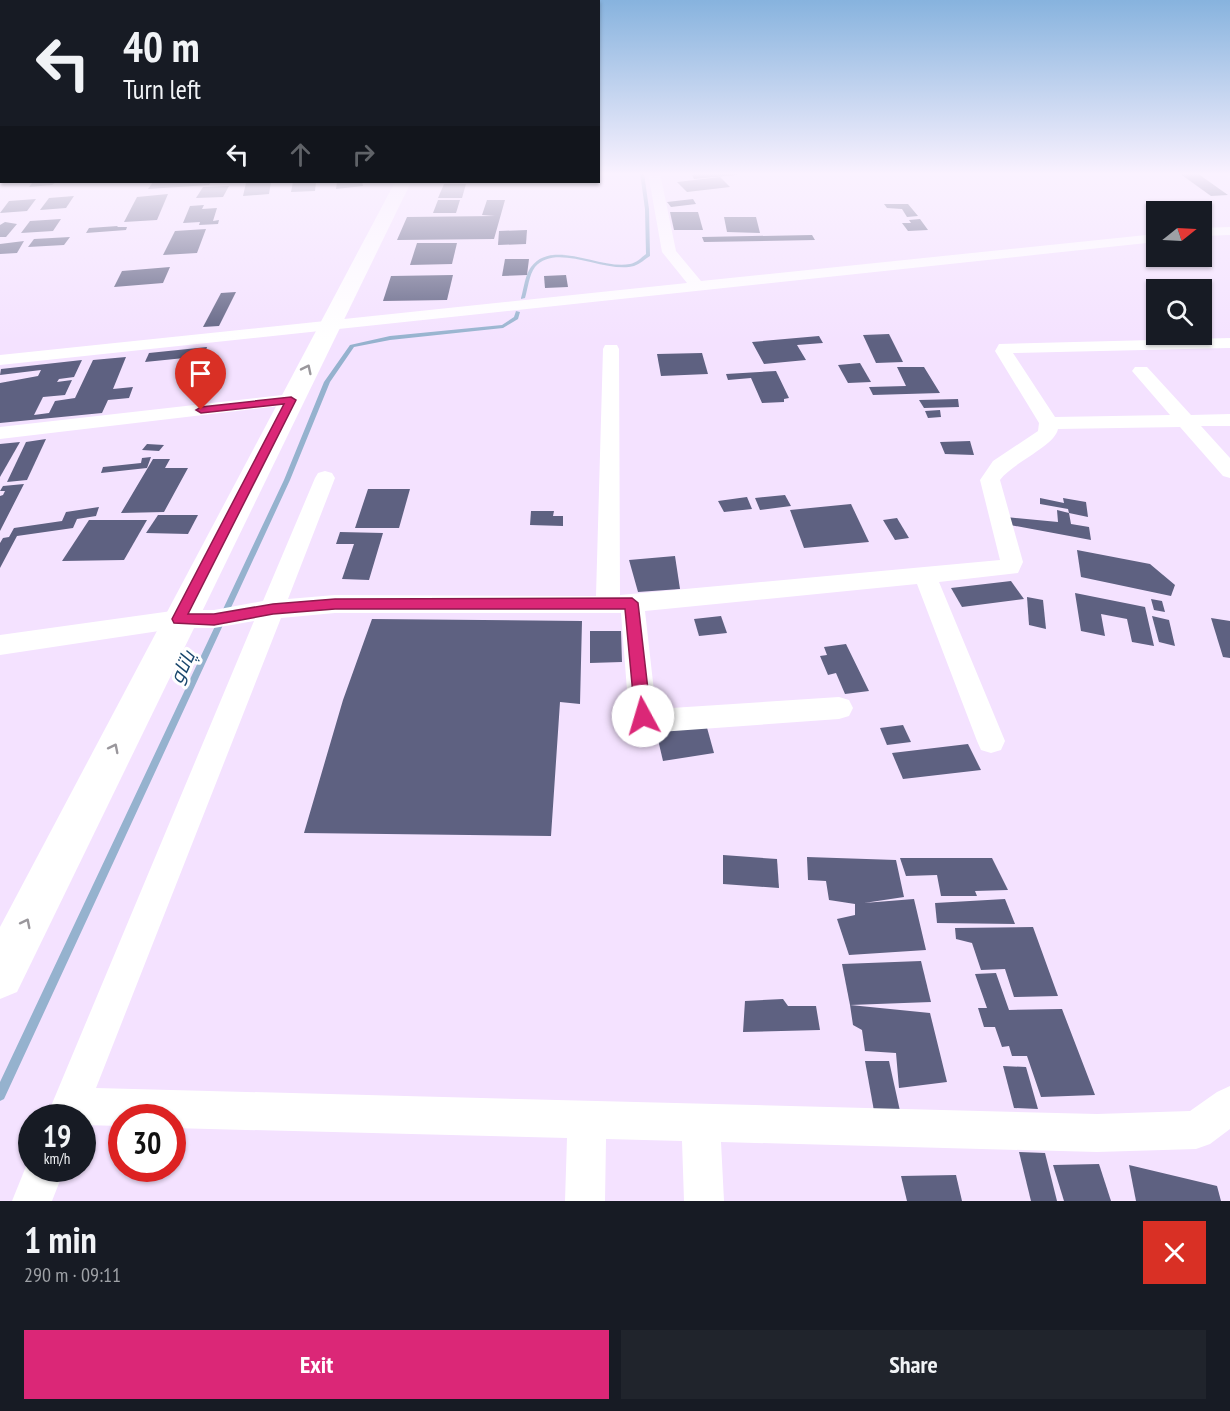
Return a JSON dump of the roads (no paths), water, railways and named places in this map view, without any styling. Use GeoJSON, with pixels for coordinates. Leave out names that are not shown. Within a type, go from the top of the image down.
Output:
{"type":"FeatureCollection","features":[{"type":"Feature","properties":{"kind":"main road"},"geometry":{"type":"LineString","coordinates":[[0,975],[378,229]]}},
{"type":"Feature","properties":{"kind":"street"},"geometry":{"type":"LineString","coordinates":[[665,229],[669,252],[697,286]]}},
{"type":"Feature","properties":{"kind":"street"},"geometry":{"type":"LineString","coordinates":[[1212,232],[1230,231]]}},
{"type":"Feature","properties":{"kind":"street"},"geometry":{"type":"LineString","coordinates":[[0,360],[1146,239]]}},
{"type":"Feature","properties":{"kind":"street"},"geometry":{"type":"LineString","coordinates":[[0,645],[179,619],[214,620],[260,611],[335,604],[620,604],[1010,567],[1012,562],[990,480],[1000,466],[1047,434],[1048,423],[1003,351],[1005,348],[1228,343]]}},
{"type":"Feature","properties":{"kind":"street"},"geometry":{"type":"LineString","coordinates":[[611,349],[620,604],[643,716],[646,721],[839,708]]}},
{"type":"Feature","properties":{"kind":"street"},"geometry":{"type":"LineString","coordinates":[[1141,371],[1230,471]]}},
{"type":"Feature","properties":{"kind":"street"},"geometry":{"type":"LineString","coordinates":[[0,433],[291,400]]}},
{"type":"Feature","properties":{"kind":"street"},"geometry":{"type":"LineString","coordinates":[[1048,423],[1230,420]]}},
{"type":"Feature","properties":{"kind":"street"},"geometry":{"type":"LineString","coordinates":[[71,1104],[260,611],[325,478]]}},
{"type":"Feature","properties":{"kind":"street"},"geometry":{"type":"LineString","coordinates":[[925,576],[991,741]]}},
{"type":"Feature","properties":{"kind":"street"},"geometry":{"type":"LineString","coordinates":[[96,1112],[587,1120],[1097,1133],[1196,1130],[1230,1105]]}},
{"type":"Feature","properties":{"kind":"street"},"geometry":{"type":"LineString","coordinates":[[585,1201],[587,1120]]}},
{"type":"Feature","properties":{"kind":"street"},"geometry":{"type":"LineString","coordinates":[[700,1123],[704,1201]]}},
{"type":"Feature","properties":{"kind":"street"},"geometry":{"type":"LineString","coordinates":[[32,1201],[39,1182]]}},
{"type":"Feature","properties":{"kind":"waterway","name":"پاتاو"},"geometry":{"type":"LineString","coordinates":[[523,298],[531,270],[541,259],[565,256],[621,266],[632,265],[648,255],[647,229]]}},
{"type":"Feature","properties":{"kind":"waterway","name":"پاتاو"},"geometry":{"type":"LineString","coordinates":[[0,1095],[287,480],[327,382],[352,346],[390,338],[503,326],[516,318],[518,312]]}}]}
